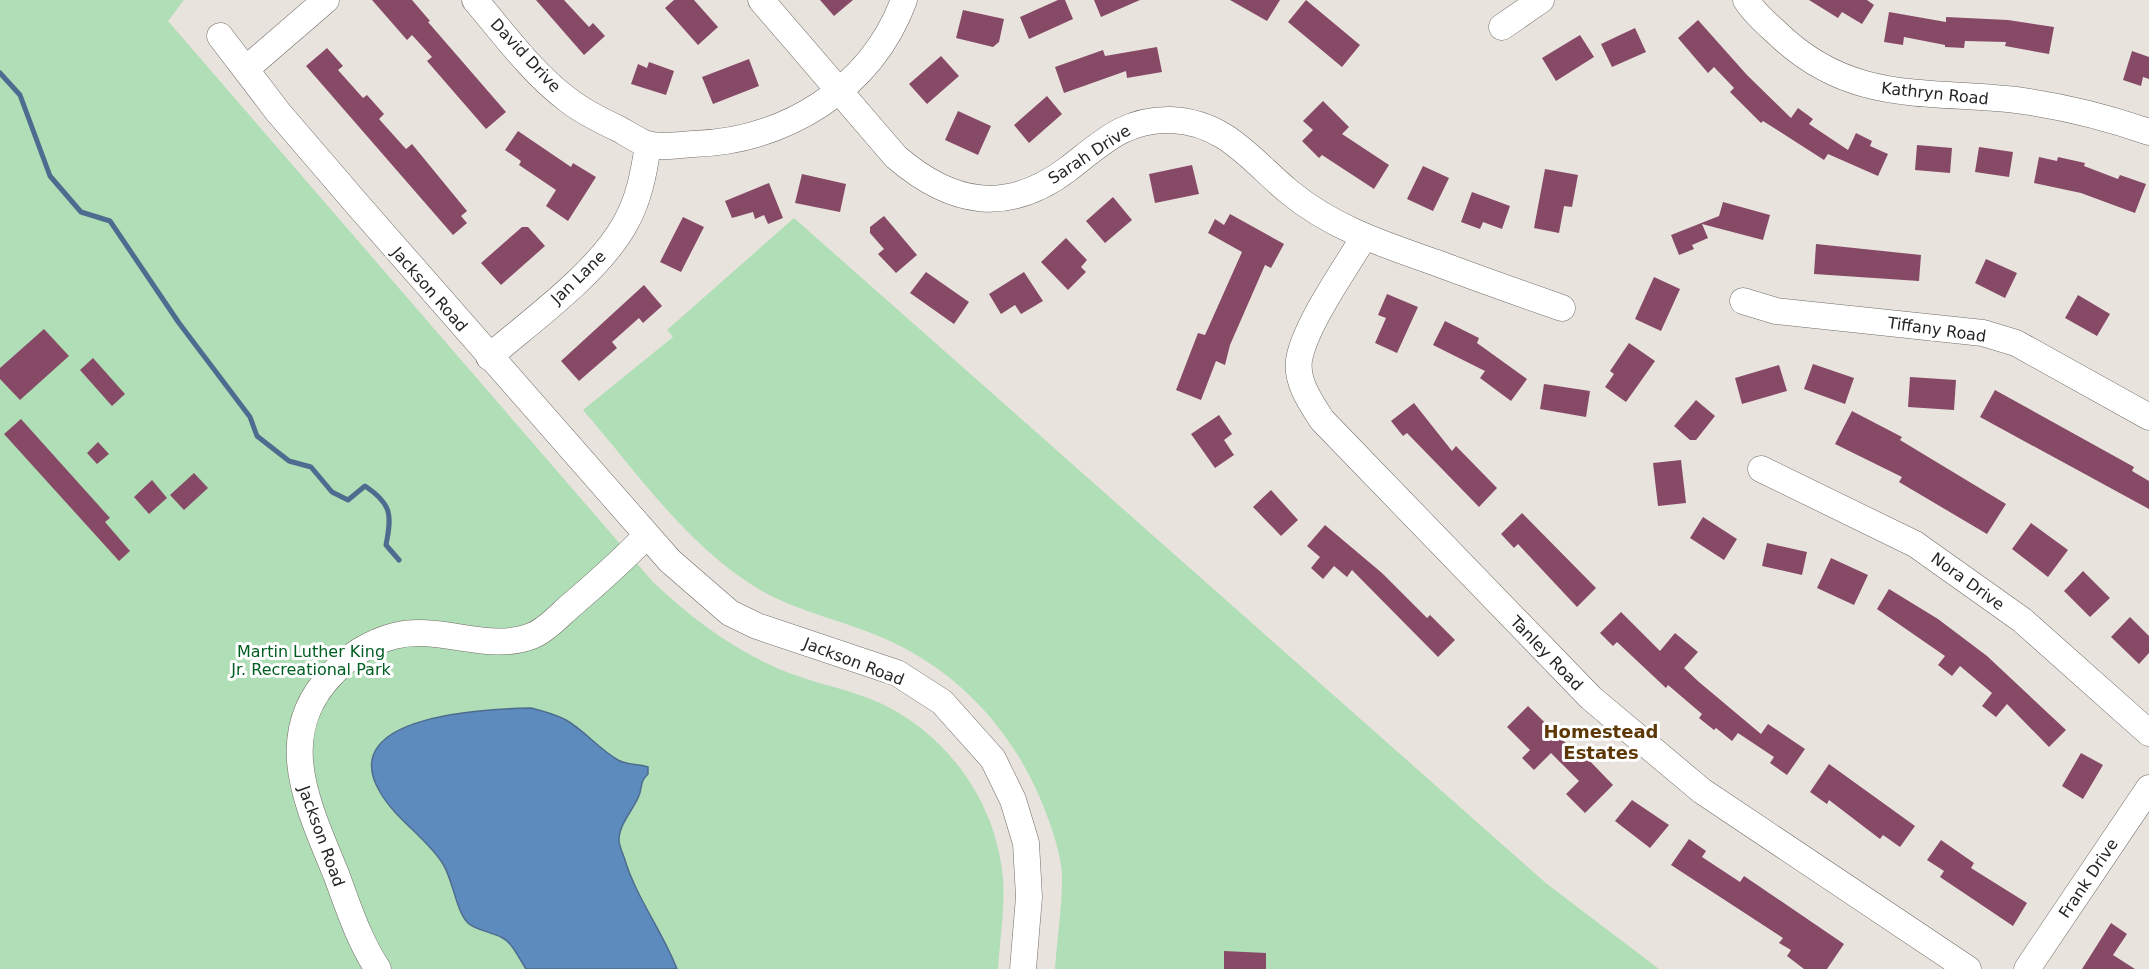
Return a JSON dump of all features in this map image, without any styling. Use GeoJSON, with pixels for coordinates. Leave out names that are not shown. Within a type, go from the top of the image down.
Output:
{"type":"FeatureCollection","features":[{"type":"Feature","properties":{"kind":"street"},"geometry":{"type":"LineString","coordinates":[[246,69],[326,0]]}},
{"type":"Feature","properties":{"kind":"street","name":"David Drive"},"geometry":{"type":"LineString","coordinates":[[475,0],[538,72],[568,101],[648,145],[708,144],[746,138],[779,127],[812,112],[840,91],[867,65],[896,21],[904,0]]}},
{"type":"Feature","properties":{"kind":"street","name":"Sarah Drive"},"geometry":{"type":"LineString","coordinates":[[761,0],[896,157],[918,176],[943,190],[970,197],[1019,195],[1066,170],[1122,129],[1145,120],[1174,120],[1199,125],[1227,137],[1289,192],[1325,218],[1364,237],[1562,308]]}},
{"type":"Feature","properties":{"kind":"street"},"geometry":{"type":"LineString","coordinates":[[1503,27],[1541,0]]}},
{"type":"Feature","properties":{"kind":"street","name":"Kathryn Road"},"geometry":{"type":"LineString","coordinates":[[1746,0],[1751,8],[1788,44],[1831,74],[1866,86],[1911,94],[2016,100],[2077,110],[2149,132]]}},
{"type":"Feature","properties":{"kind":"street","name":"Jackson Road"},"geometry":{"type":"LineString","coordinates":[[220,36],[286,122],[489,357],[670,561],[730,613],[756,626],[897,673],[942,702],[993,759],[1013,800],[1026,843],[1029,897],[1023,969]]}},
{"type":"Feature","properties":{"kind":"street","name":"Jan Lane"},"geometry":{"type":"LineString","coordinates":[[489,357],[601,258],[625,224],[643,180],[648,145]]}},
{"type":"Feature","properties":{"kind":"street","name":"Tanley Road"},"geometry":{"type":"LineString","coordinates":[[1364,237],[1307,336],[1299,362],[1304,391],[1322,420],[1591,698],[1637,739],[1702,791],[1968,969]]}},
{"type":"Feature","properties":{"kind":"street","name":"Tiffany Road"},"geometry":{"type":"LineString","coordinates":[[1743,301],[1776,311],[1983,333],[2016,344],[2149,417]]}},
{"type":"Feature","properties":{"kind":"street","name":"Nora Drive"},"geometry":{"type":"LineString","coordinates":[[1761,469],[1915,544],[2022,620],[2149,733]]}},
{"type":"Feature","properties":{"kind":"street","name":"Jackson Road"},"geometry":{"type":"LineString","coordinates":[[378,969],[356,924],[302,786],[298,758],[300,733],[305,712],[320,687],[346,660],[370,645],[395,636],[422,634],[486,640],[515,640],[535,634],[619,564],[646,536]]}},
{"type":"Feature","properties":{"kind":"street","name":"Frank Drive"},"geometry":{"type":"LineString","coordinates":[[2027,969],[2149,788]]}},
{"type":"Feature","properties":{"kind":"green space","name":"Martin Luther King Jr. Recreational Park"},"geometry":{"type":"Polygon","coordinates":[[[0,0],[184,0],[168,21],[653,582],[696,619],[761,661],[791,674],[878,702],[926,732],[946,752],[979,797],[998,850],[1003,878],[1003,912],[998,969],[0,969],[0,0]]]}},
{"type":"Feature","properties":{"kind":"green space"},"geometry":{"type":"Polygon","coordinates":[[[794,218],[1547,884],[1659,969],[1055,969],[1062,889],[1058,849],[1037,791],[1005,736],[986,712],[963,689],[912,652],[866,631],[781,601],[725,566],[681,525],[583,410],[673,337],[667,330],[794,218]]]}},
{"type":"Feature","properties":{"kind":"water"},"geometry":{"type":"Polygon","coordinates":[[[531,708],[566,720],[618,760],[648,767],[648,774],[643,780],[638,798],[621,829],[619,842],[635,886],[677,969],[526,969],[505,939],[468,923],[460,911],[443,864],[428,845],[394,811],[380,792],[372,766],[378,746],[396,731],[422,721],[453,714],[531,708]]]}},
{"type":"Feature","properties":{"kind":"building"},"geometry":{"type":"Polygon","coordinates":[[[372,0],[412,0],[430,21],[428,22],[506,112],[486,129],[427,61],[432,57],[412,35],[407,40],[372,0]]]}},
{"type":"Feature","properties":{"kind":"building"},"geometry":{"type":"Polygon","coordinates":[[[536,0],[564,0],[589,27],[593,23],[605,36],[584,55],[536,0]]]}},
{"type":"Feature","properties":{"kind":"building"},"geometry":{"type":"Polygon","coordinates":[[[674,0],[694,0],[718,27],[698,45],[665,8],[674,0]]]}},
{"type":"Feature","properties":{"kind":"building"},"geometry":{"type":"Polygon","coordinates":[[[820,0],[853,0],[834,16],[820,0]]]}},
{"type":"Feature","properties":{"kind":"building"},"geometry":{"type":"Polygon","coordinates":[[[1058,0],[1065,0],[1073,19],[1029,39],[1020,17],[1058,0]]]}},
{"type":"Feature","properties":{"kind":"building"},"geometry":{"type":"Polygon","coordinates":[[[1094,0],[1140,0],[1101,17],[1094,0]]]}},
{"type":"Feature","properties":{"kind":"building"},"geometry":{"type":"Polygon","coordinates":[[[1230,0],[1280,0],[1267,21],[1230,0]]]}},
{"type":"Feature","properties":{"kind":"building"},"geometry":{"type":"Polygon","coordinates":[[[1306,0],[1360,45],[1342,67],[1288,22],[1306,0]]]}},
{"type":"Feature","properties":{"kind":"building"},"geometry":{"type":"Polygon","coordinates":[[[1809,0],[1867,0],[1874,5],[1862,24],[1842,12],[1838,18],[1809,0]]]}},
{"type":"Feature","properties":{"kind":"building"},"geometry":{"type":"Polygon","coordinates":[[[963,10],[1004,19],[999,42],[993,47],[956,38],[963,10]]]}},
{"type":"Feature","properties":{"kind":"building"},"geometry":{"type":"Polygon","coordinates":[[[1889,12],[1946,22],[1946,17],[2008,20],[2054,27],[2049,54],[2005,46],[2006,42],[1965,41],[1964,48],[1945,47],[1945,45],[1904,37],[1903,45],[1884,42],[1889,12]]]}},
{"type":"Feature","properties":{"kind":"building"},"geometry":{"type":"Polygon","coordinates":[[[1698,20],[1747,75],[1791,118],[1798,108],[1813,119],[1809,124],[1848,150],[1856,133],[1872,141],[1870,146],[1888,154],[1878,176],[1828,154],[1824,160],[1763,121],[1761,123],[1730,92],[1734,88],[1714,67],[1708,73],[1678,38],[1698,20]]]}},
{"type":"Feature","properties":{"kind":"building"},"geometry":{"type":"Polygon","coordinates":[[[1635,28],[1646,52],[1612,67],[1601,44],[1635,28]]]}},
{"type":"Feature","properties":{"kind":"building"},"geometry":{"type":"Polygon","coordinates":[[[1580,35],[1594,57],[1556,81],[1542,58],[1580,35]]]}},
{"type":"Feature","properties":{"kind":"building"},"geometry":{"type":"Polygon","coordinates":[[[1157,47],[1162,72],[1127,78],[1126,71],[1064,93],[1055,67],[1103,50],[1105,56],[1157,47]]]}},
{"type":"Feature","properties":{"kind":"building"},"geometry":{"type":"Polygon","coordinates":[[[327,48],[343,66],[338,70],[363,98],[367,95],[384,114],[379,119],[406,149],[412,144],[467,211],[461,216],[467,223],[453,235],[306,66],[327,48]]]}},
{"type":"Feature","properties":{"kind":"building"},"geometry":{"type":"Polygon","coordinates":[[[2132,51],[2149,57],[2149,79],[2143,77],[2141,86],[2123,80],[2132,51]]]}},
{"type":"Feature","properties":{"kind":"building"},"geometry":{"type":"Polygon","coordinates":[[[941,56],[959,76],[927,104],[909,84],[941,56]]]}},
{"type":"Feature","properties":{"kind":"building"},"geometry":{"type":"Polygon","coordinates":[[[749,59],[759,86],[713,104],[702,77],[749,59]]]}},
{"type":"Feature","properties":{"kind":"building"},"geometry":{"type":"Polygon","coordinates":[[[649,62],[674,71],[666,95],[631,84],[638,64],[647,68],[649,62]]]}},
{"type":"Feature","properties":{"kind":"building"},"geometry":{"type":"Polygon","coordinates":[[[1047,96],[1062,114],[1029,143],[1014,125],[1047,96]]]}},
{"type":"Feature","properties":{"kind":"building"},"geometry":{"type":"Polygon","coordinates":[[[1323,101],[1349,127],[1342,134],[1389,165],[1374,189],[1322,155],[1319,158],[1302,141],[1313,130],[1303,121],[1323,101]]]}},
{"type":"Feature","properties":{"kind":"building"},"geometry":{"type":"Polygon","coordinates":[[[958,111],[991,126],[978,155],[945,140],[958,111]]]}},
{"type":"Feature","properties":{"kind":"building"},"geometry":{"type":"Polygon","coordinates":[[[518,131],[571,167],[573,163],[596,177],[568,221],[546,206],[556,190],[519,165],[521,161],[505,150],[518,131]]]}},
{"type":"Feature","properties":{"kind":"building"},"geometry":{"type":"Polygon","coordinates":[[[1917,145],[1952,148],[1950,173],[1915,170],[1917,145]]]}},
{"type":"Feature","properties":{"kind":"building"},"geometry":{"type":"Polygon","coordinates":[[[1979,147],[2013,152],[2009,177],[1975,172],[1979,147]]]}},
{"type":"Feature","properties":{"kind":"building"},"geometry":{"type":"Polygon","coordinates":[[[2039,157],[2057,161],[2058,157],[2085,163],[2084,166],[2118,179],[2120,175],[2146,184],[2135,213],[2081,193],[2034,183],[2039,157]]]}},
{"type":"Feature","properties":{"kind":"building"},"geometry":{"type":"Polygon","coordinates":[[[1192,165],[1199,194],[1155,203],[1149,174],[1192,165]]]}},
{"type":"Feature","properties":{"kind":"building"},"geometry":{"type":"Polygon","coordinates":[[[1423,166],[1449,178],[1433,211],[1407,199],[1423,166]]]}},
{"type":"Feature","properties":{"kind":"building"},"geometry":{"type":"Polygon","coordinates":[[[1545,169],[1578,175],[1572,207],[1564,206],[1559,233],[1534,228],[1545,169]]]}},
{"type":"Feature","properties":{"kind":"building"},"geometry":{"type":"Polygon","coordinates":[[[802,174],[846,184],[840,212],[795,203],[802,174]]]}},
{"type":"Feature","properties":{"kind":"building"},"geometry":{"type":"Polygon","coordinates":[[[769,183],[783,218],[768,224],[764,215],[755,219],[753,212],[732,218],[725,201],[769,183]]]}},
{"type":"Feature","properties":{"kind":"building"},"geometry":{"type":"Polygon","coordinates":[[[1472,192],[1510,206],[1502,229],[1483,222],[1480,229],[1461,222],[1472,192]]]}},
{"type":"Feature","properties":{"kind":"building"},"geometry":{"type":"Polygon","coordinates":[[[1113,197],[1132,220],[1105,243],[1086,221],[1113,197]]]}},
{"type":"Feature","properties":{"kind":"building"},"geometry":{"type":"Polygon","coordinates":[[[1723,202],[1770,215],[1763,240],[1702,224],[1708,238],[1692,245],[1694,249],[1679,255],[1671,235],[1719,216],[1723,202]]]}},
{"type":"Feature","properties":{"kind":"building"},"geometry":{"type":"Polygon","coordinates":[[[1230,214],[1284,244],[1271,268],[1265,265],[1230,345],[1225,365],[1216,361],[1201,400],[1176,390],[1198,333],[1205,335],[1242,252],[1208,233],[1215,219],[1224,225],[1230,214]]]}},
{"type":"Feature","properties":{"kind":"building"},"geometry":{"type":"Polygon","coordinates":[[[884,216],[917,255],[896,273],[878,254],[884,249],[870,233],[870,227],[884,216]]]}},
{"type":"Feature","properties":{"kind":"building"},"geometry":{"type":"Polygon","coordinates":[[[683,217],[704,227],[681,272],[660,262],[683,217]]]}},
{"type":"Feature","properties":{"kind":"building"},"geometry":{"type":"Polygon","coordinates":[[[522,227],[528,227],[545,246],[501,285],[481,263],[522,227]]]}},
{"type":"Feature","properties":{"kind":"building"},"geometry":{"type":"Polygon","coordinates":[[[1066,238],[1087,260],[1081,267],[1086,272],[1068,290],[1041,262],[1066,238]]]}},
{"type":"Feature","properties":{"kind":"building"},"geometry":{"type":"Polygon","coordinates":[[[1816,244],[1921,255],[1919,281],[1814,274],[1816,244]]]}},
{"type":"Feature","properties":{"kind":"building"},"geometry":{"type":"Polygon","coordinates":[[[1986,259],[2017,273],[2005,298],[1975,283],[1986,259]]]}},
{"type":"Feature","properties":{"kind":"building"},"geometry":{"type":"Polygon","coordinates":[[[926,272],[969,302],[954,324],[910,293],[926,272]]]}},
{"type":"Feature","properties":{"kind":"building"},"geometry":{"type":"Polygon","coordinates":[[[1024,272],[1043,301],[1021,314],[1015,305],[1001,314],[989,294],[1024,272]]]}},
{"type":"Feature","properties":{"kind":"building"},"geometry":{"type":"Polygon","coordinates":[[[1654,277],[1680,289],[1661,331],[1635,319],[1654,277]]]}},
{"type":"Feature","properties":{"kind":"building"},"geometry":{"type":"Polygon","coordinates":[[[644,285],[662,306],[643,323],[639,318],[612,342],[617,348],[579,381],[561,361],[644,285]]]}},
{"type":"Feature","properties":{"kind":"building"},"geometry":{"type":"Polygon","coordinates":[[[1387,294],[1418,307],[1397,353],[1375,343],[1386,318],[1378,315],[1387,294]]]}},
{"type":"Feature","properties":{"kind":"building"},"geometry":{"type":"Polygon","coordinates":[[[2078,295],[2110,314],[2097,336],[2065,318],[2078,295]]]}},
{"type":"Feature","properties":{"kind":"building"},"geometry":{"type":"Polygon","coordinates":[[[1445,321],[1479,338],[1477,343],[1527,379],[1511,401],[1480,378],[1485,371],[1433,345],[1445,321]]]}},
{"type":"Feature","properties":{"kind":"building"},"geometry":{"type":"Polygon","coordinates":[[[44,329],[69,356],[20,400],[0,379],[0,368],[44,329]]]}},
{"type":"Feature","properties":{"kind":"building"},"geometry":{"type":"Polygon","coordinates":[[[1629,343],[1655,361],[1626,402],[1605,387],[1614,374],[1610,371],[1629,343]]]}},
{"type":"Feature","properties":{"kind":"building"},"geometry":{"type":"Polygon","coordinates":[[[93,358],[125,394],[112,406],[80,370],[93,358]]]}},
{"type":"Feature","properties":{"kind":"building"},"geometry":{"type":"Polygon","coordinates":[[[1813,364],[1854,378],[1845,404],[1804,389],[1813,364]]]}},
{"type":"Feature","properties":{"kind":"building"},"geometry":{"type":"Polygon","coordinates":[[[1779,365],[1787,391],[1742,404],[1735,378],[1779,365]]]}},
{"type":"Feature","properties":{"kind":"building"},"geometry":{"type":"Polygon","coordinates":[[[1910,377],[1956,380],[1954,410],[1908,407],[1910,377]]]}},
{"type":"Feature","properties":{"kind":"building"},"geometry":{"type":"Polygon","coordinates":[[[1544,384],[1590,391],[1586,417],[1540,409],[1544,384]]]}},
{"type":"Feature","properties":{"kind":"building"},"geometry":{"type":"Polygon","coordinates":[[[1995,390],[2134,467],[2132,471],[2149,481],[2149,509],[1980,417],[1995,390]]]}},
{"type":"Feature","properties":{"kind":"building"},"geometry":{"type":"Polygon","coordinates":[[[1696,400],[1715,416],[1696,440],[1690,440],[1674,426],[1696,400]]]}},
{"type":"Feature","properties":{"kind":"building"},"geometry":{"type":"Polygon","coordinates":[[[1414,403],[1452,451],[1456,446],[1497,488],[1479,507],[1407,433],[1403,436],[1391,421],[1414,403]]]}},
{"type":"Feature","properties":{"kind":"building"},"geometry":{"type":"Polygon","coordinates":[[[1852,411],[1902,437],[1900,440],[2006,504],[1987,534],[1899,482],[1902,477],[1835,444],[1852,411]]]}},
{"type":"Feature","properties":{"kind":"building"},"geometry":{"type":"Polygon","coordinates":[[[1219,415],[1232,434],[1224,440],[1234,455],[1215,468],[1191,434],[1219,415]]]}},
{"type":"Feature","properties":{"kind":"building"},"geometry":{"type":"Polygon","coordinates":[[[21,419],[110,518],[105,522],[130,551],[119,561],[4,434],[21,419]]]}},
{"type":"Feature","properties":{"kind":"building"},"geometry":{"type":"Polygon","coordinates":[[[98,442],[109,454],[97,464],[87,453],[98,442]]]}},
{"type":"Feature","properties":{"kind":"building"},"geometry":{"type":"Polygon","coordinates":[[[1681,460],[1686,503],[1658,506],[1653,463],[1681,460]]]}},
{"type":"Feature","properties":{"kind":"building"},"geometry":{"type":"Polygon","coordinates":[[[194,473],[208,488],[184,510],[170,495],[194,473]]]}},
{"type":"Feature","properties":{"kind":"building"},"geometry":{"type":"Polygon","coordinates":[[[152,480],[167,498],[149,514],[134,497],[152,480]]]}},
{"type":"Feature","properties":{"kind":"building"},"geometry":{"type":"Polygon","coordinates":[[[1271,490],[1298,520],[1281,536],[1253,507],[1271,490]]]}},
{"type":"Feature","properties":{"kind":"building"},"geometry":{"type":"Polygon","coordinates":[[[1522,513],[1596,588],[1577,607],[1518,544],[1514,548],[1501,534],[1522,513]]]}},
{"type":"Feature","properties":{"kind":"building"},"geometry":{"type":"Polygon","coordinates":[[[1703,517],[1737,539],[1724,560],[1690,538],[1703,517]]]}},
{"type":"Feature","properties":{"kind":"building"},"geometry":{"type":"Polygon","coordinates":[[[2031,523],[2068,550],[2048,577],[2012,549],[2031,523]]]}},
{"type":"Feature","properties":{"kind":"building"},"geometry":{"type":"Polygon","coordinates":[[[1325,525],[1382,573],[1427,618],[1430,615],[1455,640],[1438,657],[1352,570],[1347,577],[1334,566],[1323,579],[1311,568],[1320,557],[1307,546],[1325,525]]]}},
{"type":"Feature","properties":{"kind":"building"},"geometry":{"type":"Polygon","coordinates":[[[1767,543],[1807,552],[1802,575],[1762,566],[1767,543]]]}},
{"type":"Feature","properties":{"kind":"building"},"geometry":{"type":"Polygon","coordinates":[[[1831,558],[1868,575],[1854,605],[1817,588],[1831,558]]]}},
{"type":"Feature","properties":{"kind":"building"},"geometry":{"type":"Polygon","coordinates":[[[2083,571],[2110,598],[2090,617],[2064,591],[2083,571]]]}},
{"type":"Feature","properties":{"kind":"building"},"geometry":{"type":"Polygon","coordinates":[[[1889,589],[1938,619],[1987,656],[2066,730],[2049,747],[2007,704],[1996,717],[1982,706],[1992,693],[1960,666],[1952,676],[1938,665],[1945,656],[1877,609],[1889,589]]]}},
{"type":"Feature","properties":{"kind":"building"},"geometry":{"type":"Polygon","coordinates":[[[1621,612],[1660,651],[1675,633],[1698,652],[1684,668],[1699,682],[1761,734],[1768,724],[1805,749],[1787,775],[1770,763],[1774,757],[1738,733],[1732,741],[1716,728],[1714,730],[1699,718],[1702,714],[1668,685],[1666,688],[1617,642],[1613,646],[1600,633],[1621,612]]]}},
{"type":"Feature","properties":{"kind":"building"},"geometry":{"type":"Polygon","coordinates":[[[2130,617],[2149,636],[2149,653],[2139,664],[2111,637],[2130,617]]]}},
{"type":"Feature","properties":{"kind":"building"},"geometry":{"type":"Polygon","coordinates":[[[1528,706],[1581,758],[1584,755],[1613,785],[1585,813],[1566,794],[1579,781],[1551,753],[1534,770],[1522,758],[1530,750],[1507,727],[1528,706]]]}},
{"type":"Feature","properties":{"kind":"building"},"geometry":{"type":"Polygon","coordinates":[[[2081,753],[2103,765],[2083,799],[2062,786],[2081,753]]]}},
{"type":"Feature","properties":{"kind":"building"},"geometry":{"type":"Polygon","coordinates":[[[1829,764],[1915,826],[1900,847],[1883,835],[1880,839],[1829,800],[1827,804],[1810,792],[1829,764]]]}},
{"type":"Feature","properties":{"kind":"building"},"geometry":{"type":"Polygon","coordinates":[[[1632,800],[1669,825],[1650,848],[1615,821],[1632,800]]]}},
{"type":"Feature","properties":{"kind":"building"},"geometry":{"type":"Polygon","coordinates":[[[1689,839],[1706,851],[1702,857],[1740,882],[1744,876],[1844,944],[1827,969],[1804,969],[1787,956],[1791,950],[1779,943],[1783,938],[1671,865],[1689,839]]]}},
{"type":"Feature","properties":{"kind":"building"},"geometry":{"type":"Polygon","coordinates":[[[1941,840],[1974,863],[1971,868],[2027,903],[2013,926],[1940,877],[1944,871],[1927,860],[1941,840]]]}},
{"type":"Feature","properties":{"kind":"building"},"geometry":{"type":"Polygon","coordinates":[[[2111,923],[2127,934],[2113,955],[2135,969],[2082,969],[2111,923]]]}},
{"type":"Feature","properties":{"kind":"building"},"geometry":{"type":"Polygon","coordinates":[[[1224,951],[1266,953],[1266,969],[1224,969],[1224,951]]]}},
{"type":"Feature","properties":{"kind":"waterway"},"geometry":{"type":"LineString","coordinates":[[0,73],[20,95],[50,176],[81,212],[110,221],[179,323],[250,417],[257,436],[289,461],[311,467],[332,492],[348,500],[365,486],[374,492],[388,511],[389,526],[386,545],[399,560]]}},
{"type":"Feature","properties":{"kind":"district","name":"Homestead Estates"},"geometry":{"type":"Point","coordinates":[1601,742]}}]}
